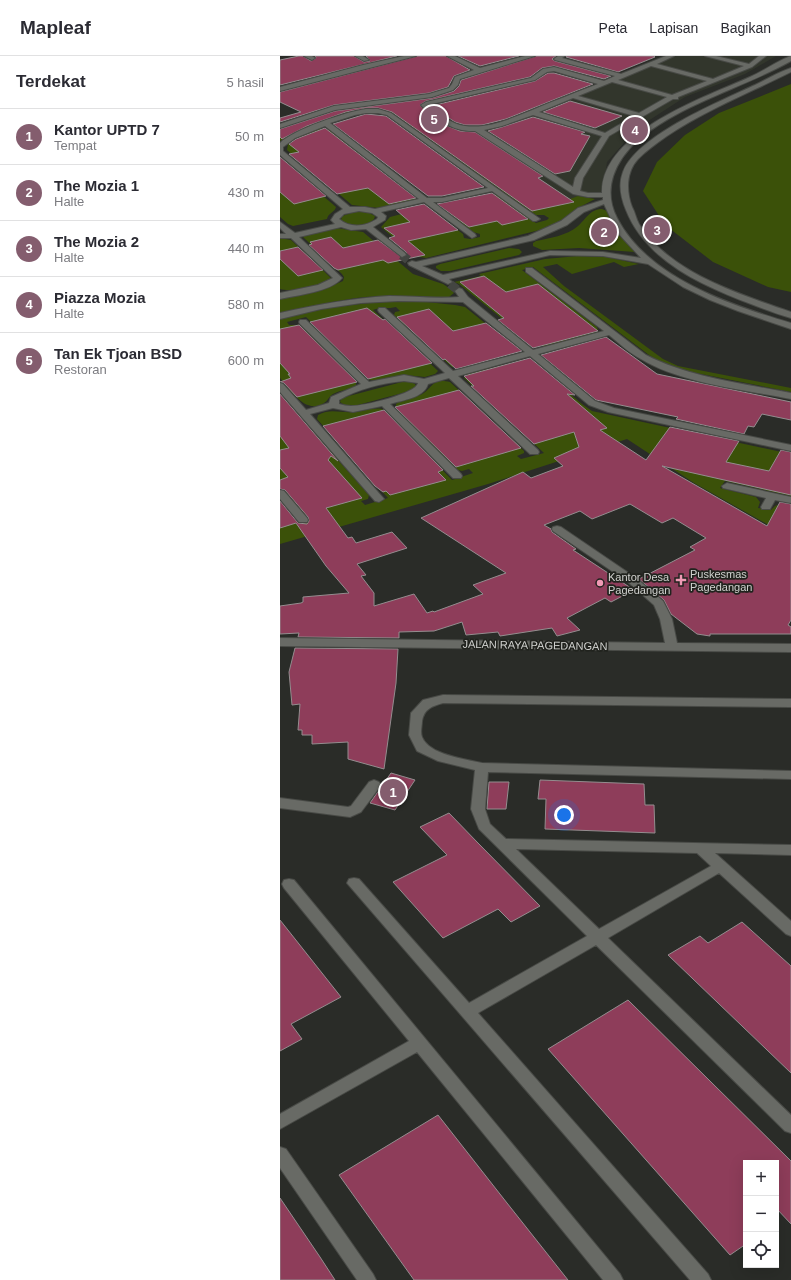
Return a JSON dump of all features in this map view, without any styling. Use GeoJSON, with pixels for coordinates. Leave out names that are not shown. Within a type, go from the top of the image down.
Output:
{"type":"FeatureCollection","features":[{"type":"Feature","properties":{"kind":"street"},"geometry":{"type":"LineString","coordinates":[[358,56],[366,60]]}},
{"type":"Feature","properties":{"kind":"street"},"geometry":{"type":"LineString","coordinates":[[280,89],[365,66],[413,56]]}},
{"type":"Feature","properties":{"kind":"street"},"geometry":{"type":"LineString","coordinates":[[450,56],[479,70]]}},
{"type":"Feature","properties":{"kind":"street"},"geometry":{"type":"LineString","coordinates":[[280,126],[334,108],[430,96],[451,89],[456,85],[457,78],[479,70],[532,56]]}},
{"type":"Feature","properties":{"kind":"street"},"geometry":{"type":"LineString","coordinates":[[562,56],[557,59],[621,76]]}},
{"type":"Feature","properties":{"kind":"street"},"geometry":{"type":"LineString","coordinates":[[603,83],[554,69],[547,69],[533,79],[425,104],[454,126],[476,128],[500,125],[671,56]]}},
{"type":"Feature","properties":{"kind":"street"},"geometry":{"type":"LineString","coordinates":[[708,56],[750,66]]}},
{"type":"Feature","properties":{"kind":"street"},"geometry":{"type":"LineString","coordinates":[[576,192],[579,178],[606,135],[672,97],[750,66],[763,56]]}},
{"type":"Feature","properties":{"kind":"street"},"geometry":{"type":"LineString","coordinates":[[791,58],[764,74],[696,102],[654,125],[637,138],[620,155],[607,179],[606,198],[612,220],[620,234],[650,263],[705,295],[744,311],[791,326]]}},
{"type":"Feature","properties":{"kind":"street"},"geometry":{"type":"LineString","coordinates":[[650,64],[714,81]]}},
{"type":"Feature","properties":{"kind":"street"},"geometry":{"type":"LineString","coordinates":[[791,70],[687,120],[670,130],[636,157],[630,165],[624,184],[628,210],[639,230],[657,249],[682,269],[714,286],[746,300],[791,315]]}},
{"type":"Feature","properties":{"kind":"street"},"geometry":{"type":"LineString","coordinates":[[612,80],[672,97],[696,102]]}},
{"type":"Feature","properties":{"kind":"street"},"geometry":{"type":"LineString","coordinates":[[571,96],[640,116]]}},
{"type":"Feature","properties":{"kind":"street"},"geometry":{"type":"LineString","coordinates":[[349,210],[280,151],[280,147],[285,142],[326,124],[360,111],[369,110],[384,112],[536,218]]}},
{"type":"Feature","properties":{"kind":"street"},"geometry":{"type":"LineString","coordinates":[[532,112],[606,135]]}},
{"type":"Feature","properties":{"kind":"street"},"geometry":{"type":"LineString","coordinates":[[326,124],[472,236]]}},
{"type":"Feature","properties":{"kind":"street"},"geometry":{"type":"LineString","coordinates":[[476,128],[576,192],[606,198]]}},
{"type":"Feature","properties":{"kind":"street"},"geometry":{"type":"LineString","coordinates":[[620,155],[636,157]]}},
{"type":"Feature","properties":{"kind":"street"},"geometry":{"type":"LineString","coordinates":[[378,214],[493,189]]}},
{"type":"Feature","properties":{"kind":"street"},"geometry":{"type":"LineString","coordinates":[[443,278],[527,248],[549,231],[564,223],[581,210],[606,198]]}},
{"type":"Feature","properties":{"kind":"street"},"geometry":{"type":"LineString","coordinates":[[285,234],[337,222],[348,227],[368,227],[381,220],[378,214],[368,209],[349,210],[341,213],[336,216],[337,222]]}},
{"type":"Feature","properties":{"kind":"street"},"geometry":{"type":"LineString","coordinates":[[280,224],[285,234],[338,278],[335,282],[327,285],[280,296]]}},
{"type":"Feature","properties":{"kind":"street"},"geometry":{"type":"LineString","coordinates":[[368,227],[425,272],[443,278],[450,284]]}},
{"type":"Feature","properties":{"kind":"street"},"geometry":{"type":"LineString","coordinates":[[408,260],[527,248],[603,254],[650,263]]}},
{"type":"Feature","properties":{"kind":"street"},"geometry":{"type":"LineString","coordinates":[[529,270],[643,357],[670,370],[691,376],[791,396]]}},
{"type":"Feature","properties":{"kind":"street"},"geometry":{"type":"LineString","coordinates":[[280,316],[337,304],[366,300],[390,299],[444,301],[462,295],[586,398],[598,406],[791,448]]}},
{"type":"Feature","properties":{"kind":"street"},"geometry":{"type":"LineString","coordinates":[[382,310],[534,452]]}},
{"type":"Feature","properties":{"kind":"street"},"geometry":{"type":"LineString","coordinates":[[303,322],[368,386]]}},
{"type":"Feature","properties":{"kind":"street"},"geometry":{"type":"LineString","coordinates":[[334,405],[334,399],[338,396],[368,386],[405,378],[423,382],[611,332]]}},
{"type":"Feature","properties":{"kind":"street"},"geometry":{"type":"LineString","coordinates":[[304,413],[334,405],[345,409],[352,409],[383,402],[418,392],[424,385],[423,382]]}},
{"type":"Feature","properties":{"kind":"street"},"geometry":{"type":"LineString","coordinates":[[280,386],[380,499]]}},
{"type":"Feature","properties":{"kind":"street"},"geometry":{"type":"LineString","coordinates":[[383,402],[457,476]]}},
{"type":"Feature","properties":{"kind":"street"},"geometry":{"type":"LineString","coordinates":[[727,486],[791,500]]}},
{"type":"Feature","properties":{"kind":"street"},"geometry":{"type":"LineString","coordinates":[[280,493],[303,520]]}},
{"type":"Feature","properties":{"kind":"street"},"geometry":{"type":"LineString","coordinates":[[766,507],[772,496]]}},
{"type":"Feature","properties":{"kind":"street"},"geometry":{"type":"LineString","coordinates":[[557,529],[632,580],[659,603],[666,619],[672,646]]}},
{"type":"Feature","properties":{"kind":"street","name":"JALAN RAYA PAGEDANGAN"},"geometry":{"type":"LineString","coordinates":[[280,642],[791,648]]}},
{"type":"Feature","properties":{"kind":"street"},"geometry":{"type":"LineString","coordinates":[[791,703],[443,699],[427,704],[417,713],[415,734],[422,748],[443,758],[482,767],[791,775]]}},
{"type":"Feature","properties":{"kind":"street"},"geometry":{"type":"LineString","coordinates":[[482,767],[478,809],[484,826],[791,1126]]}},
{"type":"Feature","properties":{"kind":"street"},"geometry":{"type":"LineString","coordinates":[[280,803],[350,812],[356,809],[374,785]]}},
{"type":"Feature","properties":{"kind":"street"},"geometry":{"type":"LineString","coordinates":[[501,844],[791,850]]}},
{"type":"Feature","properties":{"kind":"street"},"geometry":{"type":"LineString","coordinates":[[700,848],[791,930]]}},
{"type":"Feature","properties":{"kind":"street"},"geometry":{"type":"LineString","coordinates":[[467,1012],[721,866]]}},
{"type":"Feature","properties":{"kind":"street"},"geometry":{"type":"LineString","coordinates":[[354,883],[702,1280]]}},
{"type":"Feature","properties":{"kind":"street"},"geometry":{"type":"LineString","coordinates":[[289,884],[614,1280]]}},
{"type":"Feature","properties":{"kind":"street"},"geometry":{"type":"LineString","coordinates":[[280,1122],[419,1043]]}},
{"type":"Feature","properties":{"kind":"street"},"geometry":{"type":"LineString","coordinates":[[280,1154],[367,1280]]}},
{"type":"Feature","properties":{"kind":"shaded area"},"geometry":{"type":"Polygon","coordinates":[[[666,56],[776,56],[745,74],[685,97],[645,123],[631,135],[607,162],[603,193],[576,203],[562,211],[463,127],[500,122],[666,56]]]}},
{"type":"Feature","properties":{"kind":"green space"},"geometry":{"type":"Polygon","coordinates":[[[791,84],[791,292],[768,287],[713,262],[665,225],[643,191],[657,162],[685,135],[719,113],[791,84]]]}},
{"type":"Feature","properties":{"kind":"green space"},"geometry":{"type":"Polygon","coordinates":[[[403,103],[570,199],[578,196],[595,199],[576,209],[565,219],[544,229],[426,258],[415,256],[381,227],[390,217],[421,209],[431,210],[463,234],[464,238],[470,239],[480,237],[480,234],[473,232],[442,207],[445,203],[490,194],[497,195],[536,223],[549,218],[544,215],[536,215],[393,113],[384,109],[374,108],[354,111],[280,141],[280,133],[353,108],[403,103]]]}},
{"type":"Feature","properties":{"kind":"green space"},"geometry":{"type":"Polygon","coordinates":[[[319,129],[329,130],[416,199],[379,208],[352,205],[287,150],[288,144],[319,129]]]}},
{"type":"Feature","properties":{"kind":"green space"},"geometry":{"type":"Polygon","coordinates":[[[280,159],[336,207],[327,219],[293,226],[288,224],[280,217],[280,159]]]}},
{"type":"Feature","properties":{"kind":"green space"},"geometry":{"type":"Polygon","coordinates":[[[598,209],[607,211],[618,231],[635,252],[579,248],[542,250],[533,246],[533,243],[536,241],[568,232],[578,226],[588,215],[598,209]]]}},
{"type":"Feature","properties":{"kind":"green space"},"geometry":{"type":"Polygon","coordinates":[[[358,211],[367,212],[375,216],[374,219],[363,225],[353,225],[341,220],[342,216],[358,211]]]}},
{"type":"Feature","properties":{"kind":"green space"},"geometry":{"type":"Polygon","coordinates":[[[336,228],[363,232],[413,274],[443,284],[454,293],[449,297],[443,298],[394,296],[365,297],[280,313],[280,298],[329,287],[343,281],[344,277],[342,274],[303,237],[304,235],[336,228]]]}},
{"type":"Feature","properties":{"kind":"green space"},"geometry":{"type":"Polygon","coordinates":[[[280,238],[291,240],[332,279],[307,288],[292,290],[280,289],[280,238]]]}},
{"type":"Feature","properties":{"kind":"green space"},"geometry":{"type":"Polygon","coordinates":[[[509,248],[519,249],[522,252],[519,255],[450,271],[441,271],[436,268],[436,266],[440,264],[509,248]]]}},
{"type":"Feature","properties":{"kind":"green space"},"geometry":{"type":"Polygon","coordinates":[[[578,256],[606,257],[639,264],[624,267],[614,262],[572,274],[557,264],[543,267],[564,286],[663,359],[678,366],[791,388],[791,392],[686,371],[664,364],[649,355],[533,267],[522,270],[597,327],[598,331],[544,346],[536,346],[459,284],[454,282],[481,276],[479,274],[545,259],[578,256]]]}},
{"type":"Feature","properties":{"kind":"green space"},"geometry":{"type":"Polygon","coordinates":[[[417,301],[465,307],[516,348],[516,352],[463,367],[452,367],[394,315],[395,312],[400,311],[396,307],[373,310],[438,371],[435,374],[425,377],[405,375],[380,381],[370,380],[306,317],[287,322],[289,325],[300,325],[356,382],[356,385],[333,394],[324,403],[317,406],[311,406],[299,400],[280,378],[280,318],[348,305],[417,301]]]}},
{"type":"Feature","properties":{"kind":"green space"},"geometry":{"type":"Polygon","coordinates":[[[524,360],[532,362],[592,411],[791,454],[791,496],[725,481],[720,488],[756,497],[760,502],[758,508],[771,510],[780,504],[788,536],[694,483],[627,439],[488,484],[280,544],[280,504],[297,525],[319,518],[305,514],[280,484],[280,395],[369,495],[368,499],[361,501],[365,505],[388,498],[317,419],[318,415],[331,411],[353,412],[382,409],[452,480],[473,473],[469,469],[462,471],[458,470],[396,408],[396,404],[405,399],[424,393],[432,385],[439,381],[450,382],[524,451],[524,453],[517,456],[521,459],[544,453],[464,378],[468,374],[524,360]]]}},
{"type":"Feature","properties":{"kind":"green space"},"geometry":{"type":"Polygon","coordinates":[[[408,381],[416,386],[410,391],[354,406],[346,406],[340,402],[341,399],[345,397],[408,381]]]}},
{"type":"Feature","properties":{"kind":"building"},"geometry":{"type":"Polygon","coordinates":[[[303,56],[311,61],[316,58],[315,56],[354,56],[364,62],[370,61],[366,56],[397,56],[280,85],[280,60],[303,56]]]}},
{"type":"Feature","properties":{"kind":"building"},"geometry":{"type":"Polygon","coordinates":[[[417,56],[446,56],[470,70],[454,76],[448,87],[429,93],[334,105],[280,122],[280,118],[301,112],[280,102],[280,92],[417,56]]]}},
{"type":"Feature","properties":{"kind":"building"},"geometry":{"type":"Polygon","coordinates":[[[458,56],[519,56],[480,66],[458,56]]]}},
{"type":"Feature","properties":{"kind":"building"},"geometry":{"type":"Polygon","coordinates":[[[536,56],[556,56],[552,59],[555,61],[611,76],[604,79],[554,66],[542,68],[530,77],[426,101],[420,105],[431,117],[445,125],[460,131],[475,132],[543,176],[538,178],[574,202],[532,211],[392,112],[378,108],[366,108],[346,112],[307,126],[282,139],[280,137],[280,129],[335,111],[432,98],[454,91],[459,86],[461,80],[536,56]]]}},
{"type":"Feature","properties":{"kind":"building"},"geometry":{"type":"Polygon","coordinates":[[[566,56],[654,56],[655,57],[618,72],[566,56]]]}},
{"type":"Feature","properties":{"kind":"building"},"geometry":{"type":"Polygon","coordinates":[[[548,73],[554,73],[593,84],[506,119],[482,125],[465,125],[455,122],[431,106],[535,81],[548,73]]]}},
{"type":"Feature","properties":{"kind":"building"},"geometry":{"type":"Polygon","coordinates":[[[570,101],[622,116],[595,128],[543,112],[570,101]]]}},
{"type":"Feature","properties":{"kind":"building"},"geometry":{"type":"Polygon","coordinates":[[[366,114],[386,116],[484,187],[442,196],[428,196],[333,124],[366,114]]]}},
{"type":"Feature","properties":{"kind":"building"},"geometry":{"type":"Polygon","coordinates":[[[533,117],[585,132],[581,134],[590,136],[570,171],[555,174],[488,131],[533,117]]]}},
{"type":"Feature","properties":{"kind":"building"},"geometry":{"type":"Polygon","coordinates":[[[325,128],[416,198],[389,204],[368,188],[337,194],[289,154],[299,152],[289,144],[296,139],[325,128]]]}},
{"type":"Feature","properties":{"kind":"building"},"geometry":{"type":"Polygon","coordinates":[[[280,157],[326,196],[294,204],[280,192],[280,157]]]}},
{"type":"Feature","properties":{"kind":"building"},"geometry":{"type":"Polygon","coordinates":[[[492,193],[528,219],[502,225],[497,221],[469,227],[437,204],[492,193]]]}},
{"type":"Feature","properties":{"kind":"building"},"geometry":{"type":"Polygon","coordinates":[[[424,204],[458,230],[408,241],[425,255],[388,263],[383,260],[338,270],[309,245],[312,244],[310,242],[331,237],[343,248],[378,240],[403,258],[407,255],[406,252],[389,238],[395,236],[384,228],[410,222],[396,210],[424,204]]]}},
{"type":"Feature","properties":{"kind":"building"},"geometry":{"type":"Polygon","coordinates":[[[298,247],[323,270],[298,276],[280,259],[280,251],[298,247]]]}},
{"type":"Feature","properties":{"kind":"building"},"geometry":{"type":"Polygon","coordinates":[[[484,276],[506,292],[538,284],[598,331],[533,348],[498,320],[504,318],[460,282],[484,276]]]}},
{"type":"Feature","properties":{"kind":"building"},"geometry":{"type":"Polygon","coordinates":[[[367,308],[383,320],[385,319],[432,363],[368,379],[310,322],[367,308]]]}},
{"type":"Feature","properties":{"kind":"building"},"geometry":{"type":"Polygon","coordinates":[[[429,309],[453,331],[486,323],[522,351],[456,369],[445,359],[443,360],[397,317],[429,309]]]}},
{"type":"Feature","properties":{"kind":"building"},"geometry":{"type":"Polygon","coordinates":[[[299,325],[357,382],[297,397],[284,383],[280,382],[291,378],[288,374],[290,374],[280,363],[280,329],[299,325]]]}},
{"type":"Feature","properties":{"kind":"building"},"geometry":{"type":"Polygon","coordinates":[[[606,337],[657,374],[791,402],[791,420],[762,414],[754,427],[748,426],[744,434],[676,419],[678,417],[596,400],[541,355],[606,337]]]}},
{"type":"Feature","properties":{"kind":"building"},"geometry":{"type":"Polygon","coordinates":[[[530,358],[575,395],[567,394],[607,428],[600,430],[646,460],[670,427],[739,441],[726,462],[769,471],[781,450],[791,452],[791,495],[662,466],[767,526],[780,502],[791,504],[791,620],[788,625],[791,627],[791,634],[710,634],[710,636],[697,634],[671,614],[664,600],[639,579],[695,550],[690,547],[706,538],[673,518],[662,523],[630,504],[592,519],[580,511],[544,525],[576,549],[573,550],[634,590],[611,602],[605,598],[567,618],[580,630],[557,636],[552,628],[500,636],[498,632],[466,635],[462,622],[434,631],[399,632],[399,638],[298,637],[299,633],[280,634],[280,606],[301,603],[303,602],[303,597],[349,593],[326,566],[296,523],[280,528],[280,501],[298,523],[307,524],[309,521],[308,517],[285,490],[280,489],[280,480],[288,477],[280,468],[280,450],[289,448],[280,436],[280,394],[338,461],[331,456],[328,460],[362,498],[326,508],[348,538],[352,537],[356,543],[392,532],[407,548],[357,564],[366,575],[361,576],[374,593],[374,606],[414,594],[427,613],[434,612],[483,594],[473,585],[506,573],[421,518],[523,472],[531,478],[563,466],[554,458],[579,447],[574,432],[534,444],[471,386],[474,386],[464,376],[530,358]]]}},
{"type":"Feature","properties":{"kind":"building"},"geometry":{"type":"Polygon","coordinates":[[[459,390],[521,448],[456,467],[395,407],[459,390]]]}},
{"type":"Feature","properties":{"kind":"building"},"geometry":{"type":"Polygon","coordinates":[[[384,410],[443,470],[438,472],[446,480],[390,495],[386,491],[383,492],[375,486],[323,426],[384,410]]]}},
{"type":"Feature","properties":{"kind":"building"},"geometry":{"type":"Polygon","coordinates":[[[295,648],[398,649],[396,683],[384,769],[348,759],[348,742],[312,744],[312,735],[302,735],[302,730],[298,730],[300,704],[292,705],[289,672],[295,648]]]}},
{"type":"Feature","properties":{"kind":"building"},"geometry":{"type":"Polygon","coordinates":[[[391,773],[415,780],[395,810],[370,803],[391,773]]]}},
{"type":"Feature","properties":{"kind":"building"},"geometry":{"type":"Polygon","coordinates":[[[540,780],[644,784],[645,805],[654,805],[655,833],[545,829],[546,799],[538,799],[540,780]]]}},
{"type":"Feature","properties":{"kind":"building"},"geometry":{"type":"Polygon","coordinates":[[[489,782],[509,782],[506,809],[487,809],[489,782]]]}},
{"type":"Feature","properties":{"kind":"building"},"geometry":{"type":"Polygon","coordinates":[[[449,813],[540,906],[511,922],[498,909],[443,938],[393,882],[447,855],[420,827],[449,813]]]}},
{"type":"Feature","properties":{"kind":"building"},"geometry":{"type":"Polygon","coordinates":[[[280,920],[341,997],[291,1024],[302,1039],[280,1051],[280,920]]]}},
{"type":"Feature","properties":{"kind":"building"},"geometry":{"type":"Polygon","coordinates":[[[742,922],[791,966],[791,1073],[668,955],[700,936],[708,943],[742,922]]]}},
{"type":"Feature","properties":{"kind":"building"},"geometry":{"type":"Polygon","coordinates":[[[628,1000],[791,1161],[791,1224],[779,1211],[779,1160],[743,1160],[743,1246],[730,1255],[548,1049],[628,1000]]]}},
{"type":"Feature","properties":{"kind":"building"},"geometry":{"type":"Polygon","coordinates":[[[438,1115],[568,1280],[414,1280],[339,1175],[438,1115]]]}},
{"type":"Feature","properties":{"kind":"building"},"geometry":{"type":"Polygon","coordinates":[[[280,1198],[320,1257],[335,1280],[280,1280],[280,1198]]]}},
{"type":"Feature","properties":{"kind":"tunnel"},"geometry":{"type":"LineString","coordinates":[[402,255],[408,260]]}},
{"type":"Feature","properties":{"kind":"tunnel"},"geometry":{"type":"LineString","coordinates":[[450,284],[459,291]]}},
{"type":"Feature","properties":{"kind":"place","name":"Tan Ek Tjoan BSD"},"geometry":{"type":"Point","coordinates":[434,119]}},
{"type":"Feature","properties":{"kind":"place","name":"Piazza Mozia"},"geometry":{"type":"Point","coordinates":[635,130]}},
{"type":"Feature","properties":{"kind":"place","name":"The Mozia 2"},"geometry":{"type":"Point","coordinates":[657,230]}},
{"type":"Feature","properties":{"kind":"place","name":"The Mozia 1"},"geometry":{"type":"Point","coordinates":[604,232]}},
{"type":"Feature","properties":{"kind":"place","name":"Puskesmas Pagedangan"},"geometry":{"type":"Point","coordinates":[681,580]}},
{"type":"Feature","properties":{"kind":"place","name":"Kantor Desa Pagedangan"},"geometry":{"type":"Point","coordinates":[600,583]}},
{"type":"Feature","properties":{"kind":"place","name":"Kantor UPTD 7"},"geometry":{"type":"Point","coordinates":[393,792]}}]}
